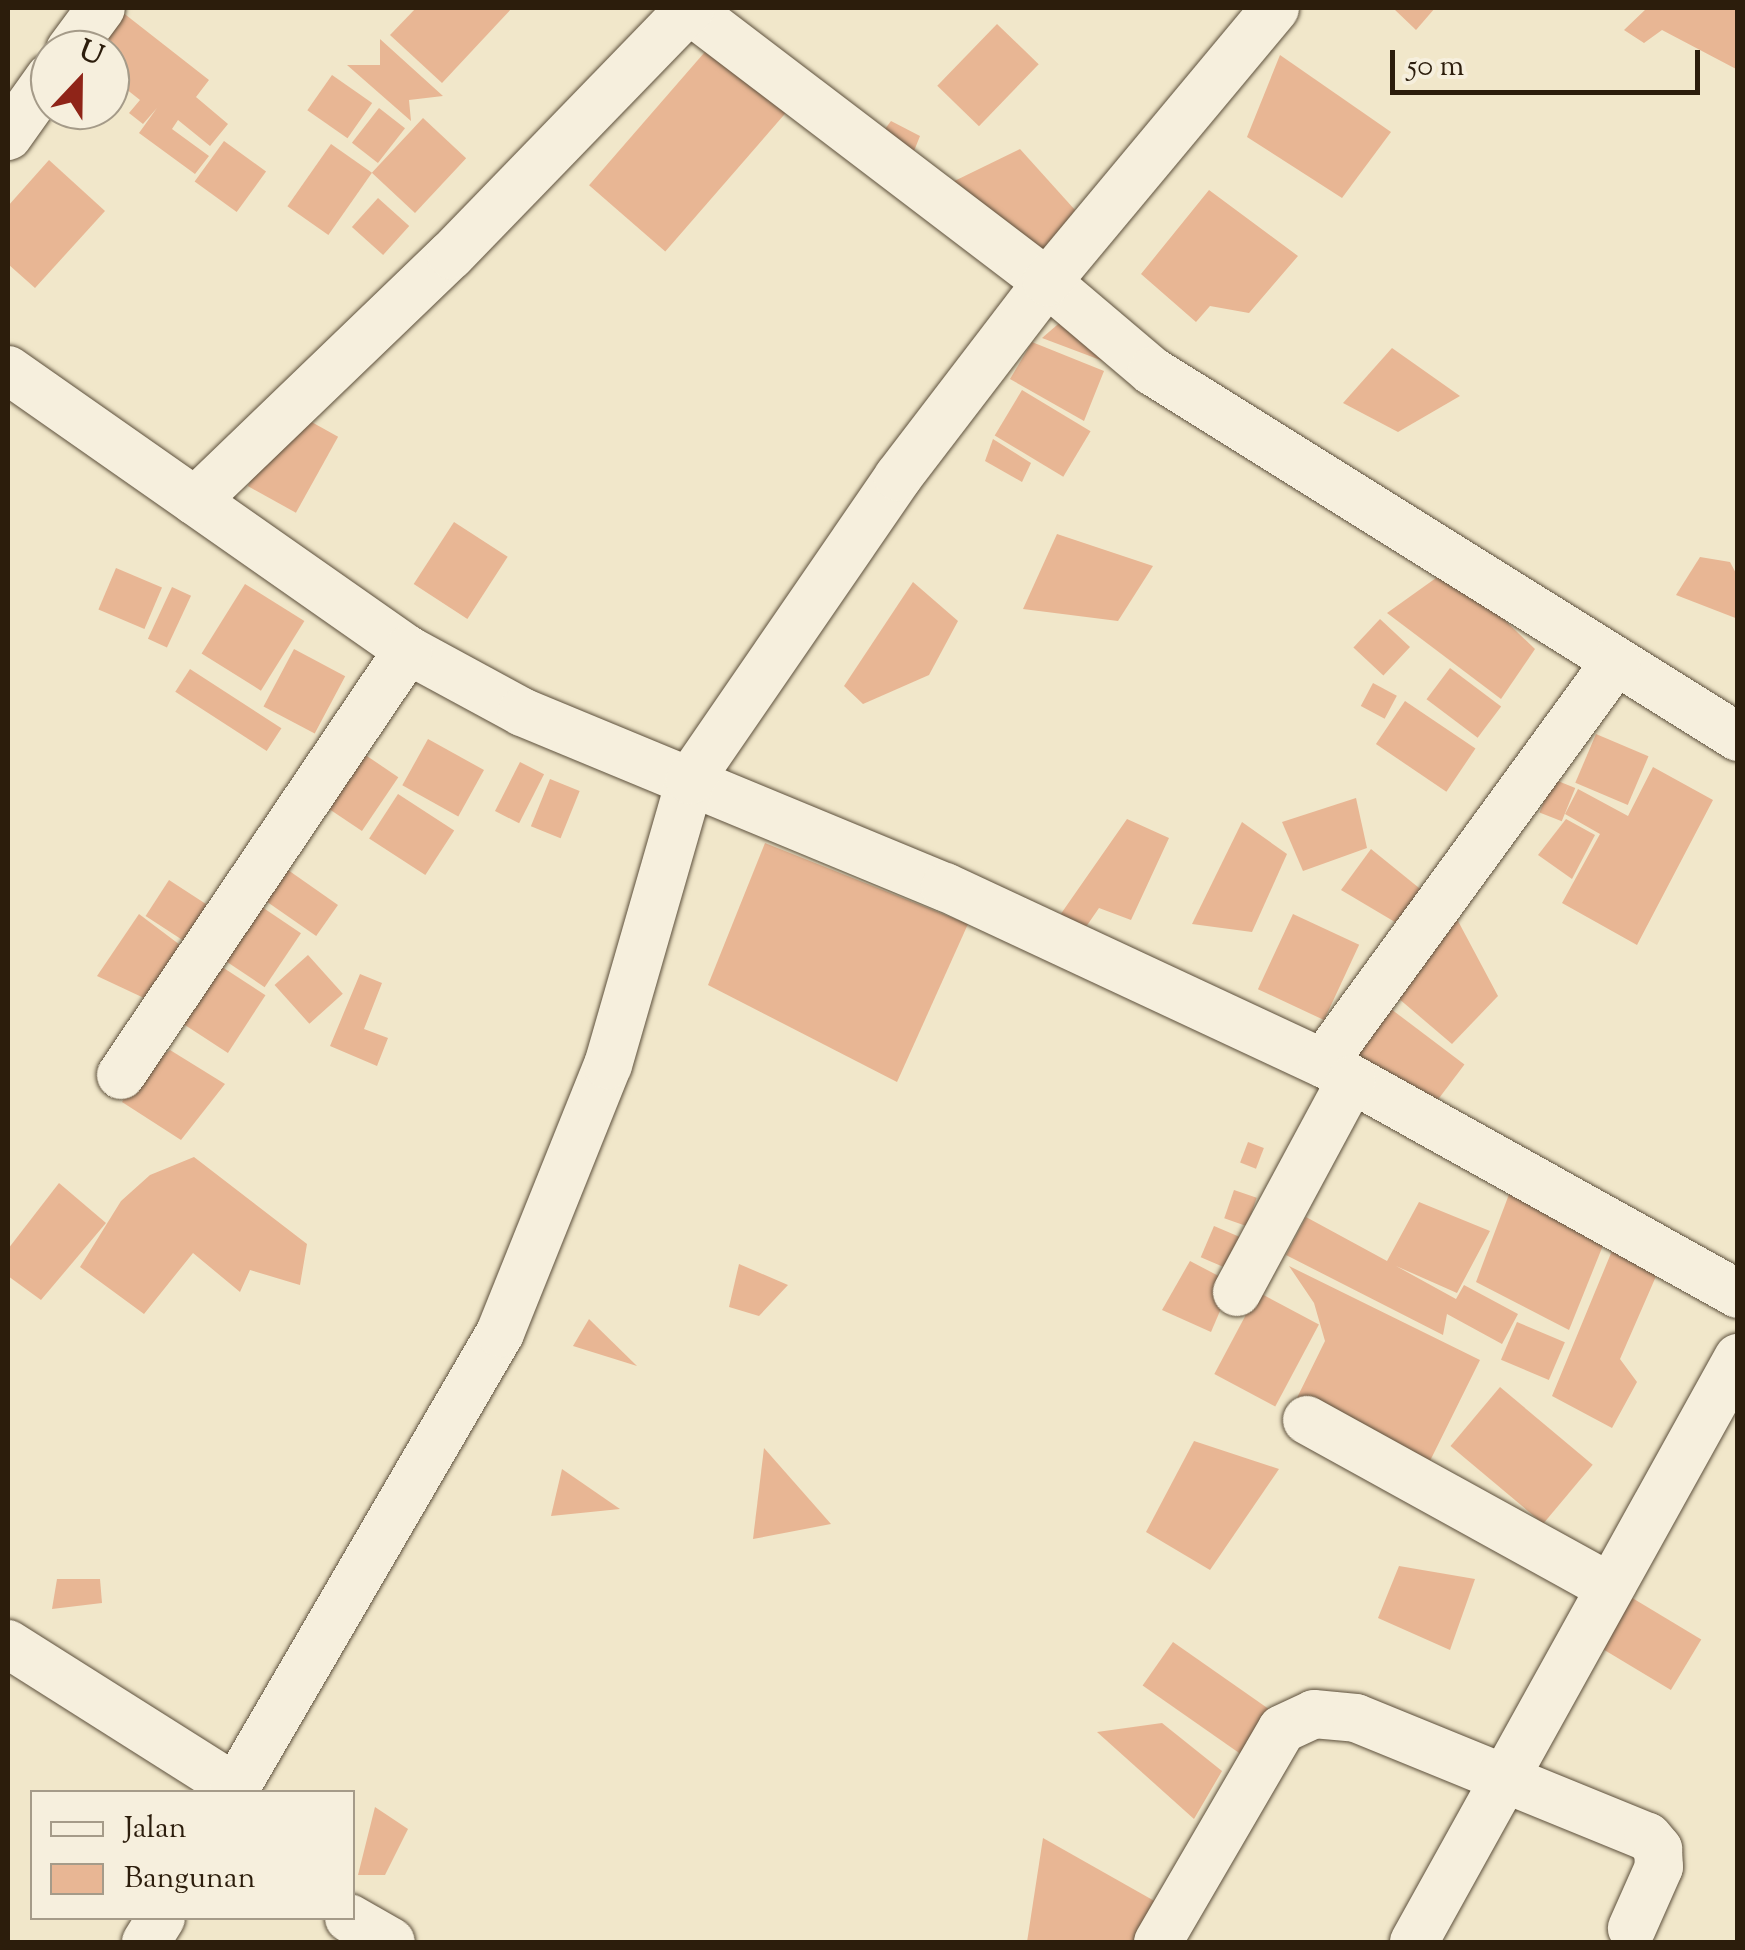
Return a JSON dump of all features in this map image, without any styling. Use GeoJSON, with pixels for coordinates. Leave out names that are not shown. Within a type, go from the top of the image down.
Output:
{"type":"FeatureCollection","features":[{"type":"Feature","properties":{"kind":"street"},"geometry":{"type":"LineString","coordinates":[[85,30],[101,8]]}},
{"type":"Feature","properties":{"kind":"street"},"geometry":{"type":"LineString","coordinates":[[195,501],[451,256],[688,8],[1047,282],[1152,371],[1738,737]]}},
{"type":"Feature","properties":{"kind":"street"},"geometry":{"type":"LineString","coordinates":[[8,1644],[234,1790],[500,1332],[608,1065],[690,780],[898,478],[1047,282],[1275,8]]}},
{"type":"Feature","properties":{"kind":"street"},"geometry":{"type":"LineString","coordinates":[[8,136],[30,105]]}},
{"type":"Feature","properties":{"kind":"street"},"geometry":{"type":"LineString","coordinates":[[8,370],[408,650],[522,712],[945,887],[1337,1071],[1738,1294]]}},
{"type":"Feature","properties":{"kind":"street"},"geometry":{"type":"LineString","coordinates":[[121,1074],[408,650]]}},
{"type":"Feature","properties":{"kind":"street"},"geometry":{"type":"LineString","coordinates":[[1237,1292],[1337,1071],[1616,661]]}},
{"type":"Feature","properties":{"kind":"street"},"geometry":{"type":"LineString","coordinates":[[1414,1942],[1606,1586],[1738,1358]]}},
{"type":"Feature","properties":{"kind":"street"},"geometry":{"type":"LineString","coordinates":[[1306,1420],[1606,1586]]}},
{"type":"Feature","properties":{"kind":"street"},"geometry":{"type":"LineString","coordinates":[[1158,1942],[1282,1729],[1300,1717],[1356,1718],[1628,1827],[1658,1848],[1659,1868],[1632,1928]]}},
{"type":"Feature","properties":{"kind":"street"},"geometry":{"type":"LineString","coordinates":[[146,1942],[159,1920]]}},
{"type":"Feature","properties":{"kind":"street"},"geometry":{"type":"LineString","coordinates":[[353,1920],[392,1942]]}},
{"type":"Feature","properties":{"kind":"building"},"geometry":{"type":"Polygon","coordinates":[[[117,8],[209,80],[196,97],[228,124],[210,146],[178,120],[172,129],[209,156],[195,174],[139,133],[157,108],[143,124],[130,114],[140,100],[130,92],[130,30],[100,30],[117,8]]]}},
{"type":"Feature","properties":{"kind":"building"},"geometry":{"type":"Polygon","coordinates":[[[416,8],[512,8],[442,83],[390,35],[416,8]]]}},
{"type":"Feature","properties":{"kind":"building"},"geometry":{"type":"Polygon","coordinates":[[[1393,8],[1435,8],[1416,30],[1393,8]]]}},
{"type":"Feature","properties":{"kind":"building"},"geometry":{"type":"Polygon","coordinates":[[[1647,8],[1738,8],[1738,70],[1662,30],[1644,43],[1624,30],[1647,8]]]}},
{"type":"Feature","properties":{"kind":"building"},"geometry":{"type":"Polygon","coordinates":[[[997,24],[1039,64],[979,126],[937,86],[997,24]]]}},
{"type":"Feature","properties":{"kind":"building"},"geometry":{"type":"Polygon","coordinates":[[[717,38],[793,104],[665,251],[589,185],[717,38]]]}},
{"type":"Feature","properties":{"kind":"building"},"geometry":{"type":"Polygon","coordinates":[[[380,39],[443,96],[409,100],[411,121],[347,65],[380,65],[380,39]]]}},
{"type":"Feature","properties":{"kind":"building"},"geometry":{"type":"Polygon","coordinates":[[[1280,55],[1391,132],[1342,198],[1247,137],[1280,55]]]}},
{"type":"Feature","properties":{"kind":"building"},"geometry":{"type":"Polygon","coordinates":[[[332,75],[372,103],[347,138],[307,110],[332,75]]]}},
{"type":"Feature","properties":{"kind":"building"},"geometry":{"type":"Polygon","coordinates":[[[379,108],[405,128],[378,163],[352,143],[379,108]]]}},
{"type":"Feature","properties":{"kind":"building"},"geometry":{"type":"Polygon","coordinates":[[[423,118],[466,158],[415,213],[372,173],[423,118]]]}},
{"type":"Feature","properties":{"kind":"building"},"geometry":{"type":"Polygon","coordinates":[[[891,121],[920,136],[914,151],[882,133],[891,121]]]}},
{"type":"Feature","properties":{"kind":"building"},"geometry":{"type":"Polygon","coordinates":[[[224,141],[266,172],[237,212],[195,181],[224,141]]]}},
{"type":"Feature","properties":{"kind":"building"},"geometry":{"type":"Polygon","coordinates":[[[331,144],[372,173],[328,235],[287,206],[331,144]]]}},
{"type":"Feature","properties":{"kind":"building"},"geometry":{"type":"Polygon","coordinates":[[[1020,149],[1075,210],[1040,262],[938,189],[1020,149]]]}},
{"type":"Feature","properties":{"kind":"building"},"geometry":{"type":"Polygon","coordinates":[[[49,160],[105,211],[35,288],[8,264],[8,206],[49,160]]]}},
{"type":"Feature","properties":{"kind":"building"},"geometry":{"type":"Polygon","coordinates":[[[1209,190],[1298,256],[1249,313],[1210,306],[1196,322],[1141,274],[1209,190]]]}},
{"type":"Feature","properties":{"kind":"building"},"geometry":{"type":"Polygon","coordinates":[[[378,198],[409,226],[383,255],[352,227],[378,198]]]}},
{"type":"Feature","properties":{"kind":"building"},"geometry":{"type":"Polygon","coordinates":[[[1064,319],[1111,364],[1042,338],[1064,319]]]}},
{"type":"Feature","properties":{"kind":"building"},"geometry":{"type":"Polygon","coordinates":[[[1032,342],[1104,371],[1084,421],[1010,379],[1032,342]]]}},
{"type":"Feature","properties":{"kind":"building"},"geometry":{"type":"Polygon","coordinates":[[[1392,348],[1460,396],[1398,432],[1343,403],[1392,348]]]}},
{"type":"Feature","properties":{"kind":"building"},"geometry":{"type":"Polygon","coordinates":[[[1022,390],[1091,431],[1063,477],[995,435],[1022,390]]]}},
{"type":"Feature","properties":{"kind":"building"},"geometry":{"type":"Polygon","coordinates":[[[290,410],[338,437],[296,513],[248,486],[290,410]]]}},
{"type":"Feature","properties":{"kind":"building"},"geometry":{"type":"Polygon","coordinates":[[[993,439],[1031,463],[1022,482],[985,461],[993,439]]]}},
{"type":"Feature","properties":{"kind":"building"},"geometry":{"type":"Polygon","coordinates":[[[454,522],[508,557],[467,619],[414,584],[454,522]]]}},
{"type":"Feature","properties":{"kind":"building"},"geometry":{"type":"Polygon","coordinates":[[[1057,534],[1153,566],[1118,621],[1023,609],[1057,534]]]}},
{"type":"Feature","properties":{"kind":"building"},"geometry":{"type":"Polygon","coordinates":[[[1700,557],[1730,562],[1738,577],[1738,619],[1676,595],[1700,557]]]}},
{"type":"Feature","properties":{"kind":"building"},"geometry":{"type":"Polygon","coordinates":[[[116,568],[162,588],[144,629],[98,609],[116,568]]]}},
{"type":"Feature","properties":{"kind":"building"},"geometry":{"type":"Polygon","coordinates":[[[1450,568],[1535,649],[1501,699],[1387,613],[1450,568]]]}},
{"type":"Feature","properties":{"kind":"building"},"geometry":{"type":"Polygon","coordinates":[[[913,582],[958,621],[929,675],[863,704],[844,686],[913,582]]]}},
{"type":"Feature","properties":{"kind":"building"},"geometry":{"type":"Polygon","coordinates":[[[245,584],[304,621],[261,691],[202,654],[245,584]]]}},
{"type":"Feature","properties":{"kind":"building"},"geometry":{"type":"Polygon","coordinates":[[[172,587],[191,596],[167,648],[148,639],[172,587]]]}},
{"type":"Feature","properties":{"kind":"building"},"geometry":{"type":"Polygon","coordinates":[[[1380,619],[1410,647],[1383,675],[1353,648],[1380,619]]]}},
{"type":"Feature","properties":{"kind":"building"},"geometry":{"type":"Polygon","coordinates":[[[294,649],[345,676],[315,734],[263,706],[294,649]]]}},
{"type":"Feature","properties":{"kind":"building"},"geometry":{"type":"Polygon","coordinates":[[[1450,668],[1501,707],[1478,738],[1427,699],[1450,668]]]}},
{"type":"Feature","properties":{"kind":"building"},"geometry":{"type":"Polygon","coordinates":[[[190,669],[281,728],[267,751],[175,692],[190,669]]]}},
{"type":"Feature","properties":{"kind":"building"},"geometry":{"type":"Polygon","coordinates":[[[1373,683],[1397,696],[1385,719],[1361,706],[1373,683]]]}},
{"type":"Feature","properties":{"kind":"building"},"geometry":{"type":"Polygon","coordinates":[[[1405,701],[1475,749],[1446,792],[1376,744],[1405,701]]]}},
{"type":"Feature","properties":{"kind":"building"},"geometry":{"type":"Polygon","coordinates":[[[1596,734],[1648,756],[1628,805],[1575,783],[1596,734]]]}},
{"type":"Feature","properties":{"kind":"building"},"geometry":{"type":"Polygon","coordinates":[[[428,739],[484,770],[458,816],[402,785],[428,739]]]}},
{"type":"Feature","properties":{"kind":"building"},"geometry":{"type":"Polygon","coordinates":[[[361,752],[398,777],[362,831],[325,806],[361,752]]]}},
{"type":"Feature","properties":{"kind":"building"},"geometry":{"type":"Polygon","coordinates":[[[520,762],[544,774],[519,823],[495,811],[520,762]]]}},
{"type":"Feature","properties":{"kind":"building"},"geometry":{"type":"Polygon","coordinates":[[[1653,767],[1713,800],[1637,945],[1562,903],[1600,834],[1565,814],[1578,789],[1628,816],[1653,767]]]}},
{"type":"Feature","properties":{"kind":"building"},"geometry":{"type":"Polygon","coordinates":[[[550,779],[580,791],[561,838],[531,826],[550,779]]]}},
{"type":"Feature","properties":{"kind":"building"},"geometry":{"type":"Polygon","coordinates":[[[1553,779],[1575,788],[1562,821],[1540,812],[1553,779]]]}},
{"type":"Feature","properties":{"kind":"building"},"geometry":{"type":"Polygon","coordinates":[[[398,794],[454,830],[425,875],[369,838],[398,794]]]}},
{"type":"Feature","properties":{"kind":"building"},"geometry":{"type":"Polygon","coordinates":[[[1356,798],[1367,848],[1303,871],[1282,822],[1356,798]]]}},
{"type":"Feature","properties":{"kind":"building"},"geometry":{"type":"Polygon","coordinates":[[[1127,819],[1169,838],[1131,920],[1099,908],[1079,937],[1058,918],[1127,819]]]}},
{"type":"Feature","properties":{"kind":"building"},"geometry":{"type":"Polygon","coordinates":[[[1566,819],[1595,835],[1572,879],[1538,855],[1566,819]]]}},
{"type":"Feature","properties":{"kind":"building"},"geometry":{"type":"Polygon","coordinates":[[[1242,822],[1287,854],[1252,932],[1192,924],[1242,822]]]}},
{"type":"Feature","properties":{"kind":"building"},"geometry":{"type":"Polygon","coordinates":[[[765,843],[968,924],[897,1082],[708,985],[765,843]]]}},
{"type":"Feature","properties":{"kind":"building"},"geometry":{"type":"Polygon","coordinates":[[[1371,849],[1429,896],[1405,928],[1341,890],[1371,849]]]}},
{"type":"Feature","properties":{"kind":"building"},"geometry":{"type":"Polygon","coordinates":[[[288,870],[338,905],[316,936],[266,901],[288,870]]]}},
{"type":"Feature","properties":{"kind":"building"},"geometry":{"type":"Polygon","coordinates":[[[169,880],[224,916],[201,952],[146,916],[169,880]]]}},
{"type":"Feature","properties":{"kind":"building"},"geometry":{"type":"Polygon","coordinates":[[[1450,906],[1498,996],[1452,1044],[1391,992],[1450,906]]]}},
{"type":"Feature","properties":{"kind":"building"},"geometry":{"type":"Polygon","coordinates":[[[262,907],[301,933],[265,987],[226,961],[262,907]]]}},
{"type":"Feature","properties":{"kind":"building"},"geometry":{"type":"Polygon","coordinates":[[[139,914],[192,954],[161,1006],[97,976],[139,914]]]}},
{"type":"Feature","properties":{"kind":"building"},"geometry":{"type":"Polygon","coordinates":[[[1293,914],[1359,945],[1324,1020],[1258,989],[1293,914]]]}},
{"type":"Feature","properties":{"kind":"building"},"geometry":{"type":"Polygon","coordinates":[[[308,955],[343,994],[309,1024],[275,985],[308,955]]]}},
{"type":"Feature","properties":{"kind":"building"},"geometry":{"type":"Polygon","coordinates":[[[216,963],[265,995],[228,1053],[178,1021],[216,963]]]}},
{"type":"Feature","properties":{"kind":"building"},"geometry":{"type":"Polygon","coordinates":[[[360,974],[382,983],[364,1029],[388,1038],[377,1066],[330,1046],[360,974]]]}},
{"type":"Feature","properties":{"kind":"building"},"geometry":{"type":"Polygon","coordinates":[[[1387,1006],[1464,1064],[1423,1119],[1345,1061],[1387,1006]]]}},
{"type":"Feature","properties":{"kind":"building"},"geometry":{"type":"Polygon","coordinates":[[[170,1050],[225,1084],[181,1140],[122,1102],[143,1069],[170,1050]]]}},
{"type":"Feature","properties":{"kind":"building"},"geometry":{"type":"Polygon","coordinates":[[[1248,1142],[1264,1148],[1256,1169],[1240,1163],[1248,1142]]]}},
{"type":"Feature","properties":{"kind":"building"},"geometry":{"type":"Polygon","coordinates":[[[194,1157],[307,1244],[300,1285],[250,1270],[240,1292],[193,1253],[144,1314],[80,1267],[121,1201],[150,1175],[194,1157]]]}},
{"type":"Feature","properties":{"kind":"building"},"geometry":{"type":"Polygon","coordinates":[[[59,1183],[106,1223],[41,1300],[8,1276],[8,1249],[59,1183]]]}},
{"type":"Feature","properties":{"kind":"building"},"geometry":{"type":"Polygon","coordinates":[[[1511,1189],[1608,1233],[1569,1330],[1476,1282],[1511,1189]]]}},
{"type":"Feature","properties":{"kind":"building"},"geometry":{"type":"Polygon","coordinates":[[[1234,1190],[1257,1198],[1247,1226],[1224,1218],[1234,1190]]]}},
{"type":"Feature","properties":{"kind":"building"},"geometry":{"type":"Polygon","coordinates":[[[1419,1202],[1490,1231],[1457,1293],[1396,1266],[1456,1299],[1464,1285],[1518,1314],[1502,1344],[1447,1314],[1443,1335],[1286,1255],[1306,1217],[1387,1261],[1419,1202]]]}},
{"type":"Feature","properties":{"kind":"building"},"geometry":{"type":"Polygon","coordinates":[[[1214,1226],[1242,1238],[1228,1269],[1201,1257],[1214,1226]]]}},
{"type":"Feature","properties":{"kind":"building"},"geometry":{"type":"Polygon","coordinates":[[[1614,1246],[1657,1274],[1620,1359],[1637,1382],[1612,1428],[1552,1396],[1614,1246]]]}},
{"type":"Feature","properties":{"kind":"building"},"geometry":{"type":"Polygon","coordinates":[[[1190,1261],[1232,1283],[1211,1332],[1162,1310],[1190,1261]]]}},
{"type":"Feature","properties":{"kind":"building"},"geometry":{"type":"Polygon","coordinates":[[[739,1264],[788,1285],[759,1316],[729,1307],[739,1264]]]}},
{"type":"Feature","properties":{"kind":"building"},"geometry":{"type":"Polygon","coordinates":[[[1289,1266],[1480,1360],[1425,1471],[1293,1406],[1325,1341],[1314,1303],[1289,1266]]]}},
{"type":"Feature","properties":{"kind":"building"},"geometry":{"type":"Polygon","coordinates":[[[1258,1292],[1319,1324],[1275,1407],[1214,1374],[1258,1292]]]}},
{"type":"Feature","properties":{"kind":"building"},"geometry":{"type":"Polygon","coordinates":[[[589,1319],[637,1366],[573,1346],[589,1319]]]}},
{"type":"Feature","properties":{"kind":"building"},"geometry":{"type":"Polygon","coordinates":[[[1517,1322],[1565,1342],[1549,1380],[1501,1360],[1517,1322]]]}},
{"type":"Feature","properties":{"kind":"building"},"geometry":{"type":"Polygon","coordinates":[[[1500,1387],[1593,1465],[1543,1524],[1451,1446],[1500,1387]]]}},
{"type":"Feature","properties":{"kind":"building"},"geometry":{"type":"Polygon","coordinates":[[[1194,1441],[1279,1469],[1210,1570],[1146,1532],[1194,1441]]]}},
{"type":"Feature","properties":{"kind":"building"},"geometry":{"type":"Polygon","coordinates":[[[764,1448],[831,1524],[753,1539],[764,1448]]]}},
{"type":"Feature","properties":{"kind":"building"},"geometry":{"type":"Polygon","coordinates":[[[562,1469],[620,1509],[551,1516],[562,1469]]]}},
{"type":"Feature","properties":{"kind":"building"},"geometry":{"type":"Polygon","coordinates":[[[1399,1566],[1475,1579],[1450,1650],[1378,1618],[1399,1566]]]}},
{"type":"Feature","properties":{"kind":"building"},"geometry":{"type":"Polygon","coordinates":[[[57,1579],[100,1579],[102,1603],[52,1609],[57,1579]]]}},
{"type":"Feature","properties":{"kind":"building"},"geometry":{"type":"Polygon","coordinates":[[[1619,1590],[1701,1639],[1671,1690],[1589,1641],[1619,1590]]]}},
{"type":"Feature","properties":{"kind":"building"},"geometry":{"type":"Polygon","coordinates":[[[1173,1642],[1275,1713],[1244,1757],[1143,1685],[1173,1642]]]}},
{"type":"Feature","properties":{"kind":"building"},"geometry":{"type":"Polygon","coordinates":[[[1162,1723],[1222,1771],[1194,1819],[1097,1732],[1162,1723]]]}},
{"type":"Feature","properties":{"kind":"building"},"geometry":{"type":"Polygon","coordinates":[[[375,1807],[408,1829],[385,1875],[358,1875],[375,1807]]]}},
{"type":"Feature","properties":{"kind":"building"},"geometry":{"type":"Polygon","coordinates":[[[1043,1838],[1158,1903],[1134,1942],[1027,1942],[1043,1838]]]}}]}
